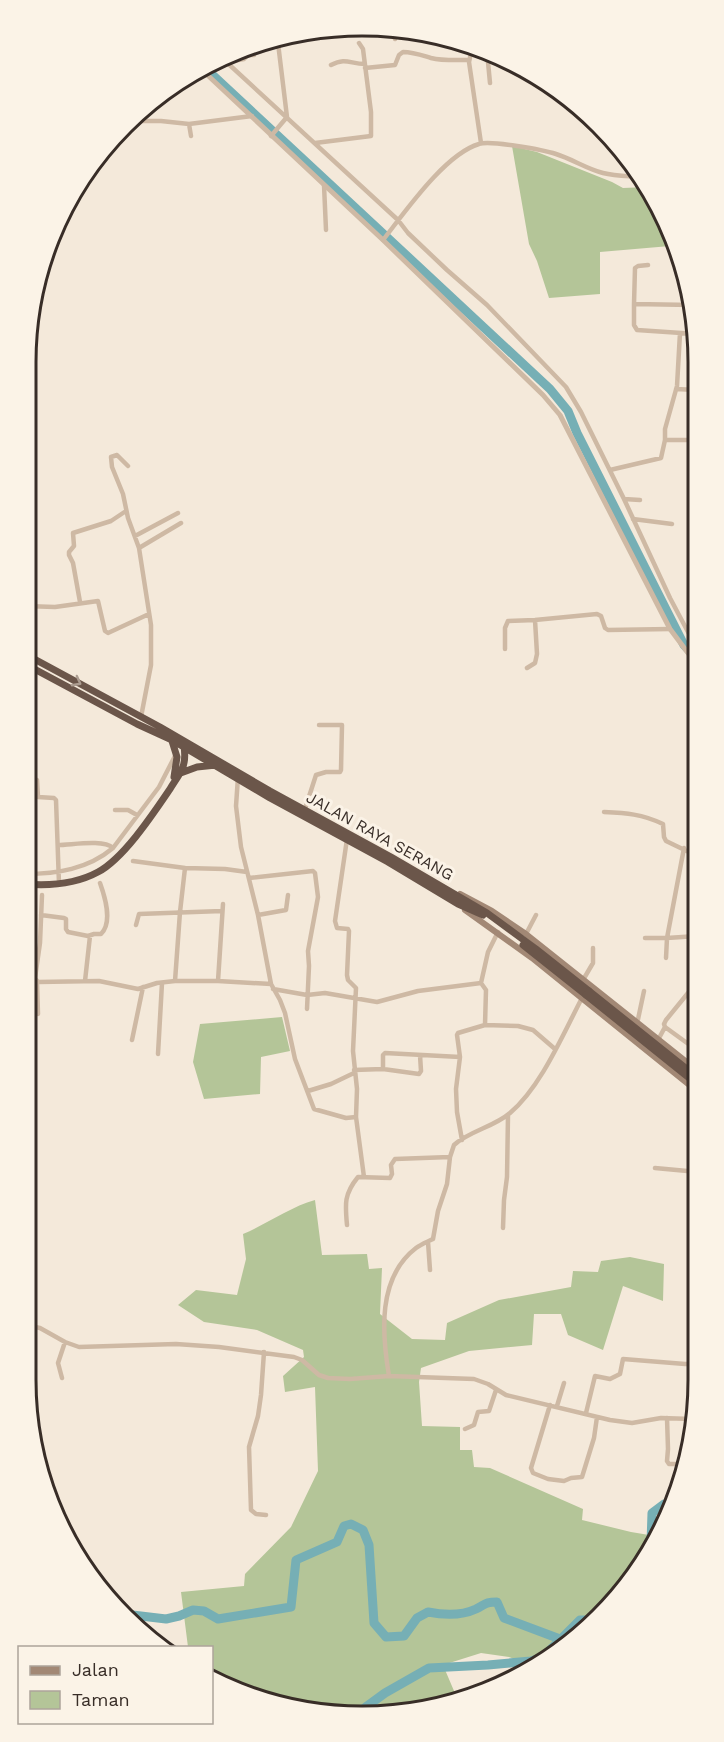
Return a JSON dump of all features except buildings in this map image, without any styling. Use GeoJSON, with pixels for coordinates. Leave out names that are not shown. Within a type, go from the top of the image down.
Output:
{"type":"FeatureCollection","features":[{"type":"Feature","properties":{"kind":"highway","name":"JALAN RAYA SERANG"},"geometry":{"type":"LineString","coordinates":[[36,660],[110,705],[270,791],[486,915],[536,949],[688,1070]]}},
{"type":"Feature","properties":{"kind":"highway","name":"JALAN RAYA SERANG"},"geometry":{"type":"LineString","coordinates":[[36,669],[110,705],[141,717],[208,760],[216,762]]}},
{"type":"Feature","properties":{"kind":"highway"},"geometry":{"type":"LineString","coordinates":[[172,740],[177,763],[174,783]]}},
{"type":"Feature","properties":{"kind":"highway"},"geometry":{"type":"LineString","coordinates":[[36,885],[59,884],[85,878],[108,865],[129,843],[174,783],[181,771],[184,745]]}},
{"type":"Feature","properties":{"kind":"highway"},"geometry":{"type":"LineString","coordinates":[[181,771],[208,760]]}},
{"type":"Feature","properties":{"kind":"highway"},"geometry":{"type":"LineString","coordinates":[[181,771],[216,762]]}},
{"type":"Feature","properties":{"kind":"highway","name":"JALAN RAYA SERANG"},"geometry":{"type":"LineString","coordinates":[[328,826],[347,839],[441,890]]}},
{"type":"Feature","properties":{"kind":"highway","name":"JALAN RAYA SERANG"},"geometry":{"type":"LineString","coordinates":[[486,915],[688,1077]]}},
{"type":"Feature","properties":{"kind":"main road"},"geometry":{"type":"LineString","coordinates":[[441,890],[498,932],[688,1084]]}},
{"type":"Feature","properties":{"kind":"main road"},"geometry":{"type":"LineString","coordinates":[[441,890],[471,899],[526,934],[688,1064]]}},
{"type":"Feature","properties":{"kind":"main road"},"geometry":{"type":"LineString","coordinates":[[598,1011],[597,1003],[604,998]]}},
{"type":"Feature","properties":{"kind":"main road"},"geometry":{"type":"LineString","coordinates":[[681,1078],[681,1073],[688,1071]]}},
{"type":"Feature","properties":{"kind":"street"},"geometry":{"type":"LineString","coordinates":[[315,143],[371,136],[371,112],[363,50],[359,44]]}},
{"type":"Feature","properties":{"kind":"street"},"geometry":{"type":"LineString","coordinates":[[272,134],[287,117],[278,47]]}},
{"type":"Feature","properties":{"kind":"street"},"geometry":{"type":"LineString","coordinates":[[331,65],[347,60],[365,66],[395,65],[399,55],[403,52],[420,53],[447,60],[469,60]]}},
{"type":"Feature","properties":{"kind":"street"},"geometry":{"type":"LineString","coordinates":[[471,54],[469,60],[481,140]]}},
{"type":"Feature","properties":{"kind":"street"},"geometry":{"type":"LineString","coordinates":[[488,61],[490,83]]}},
{"type":"Feature","properties":{"kind":"street"},"geometry":{"type":"LineString","coordinates":[[230,64],[487,305],[566,387],[610,470],[688,632]]}},
{"type":"Feature","properties":{"kind":"street"},"geometry":{"type":"LineString","coordinates":[[208,75],[384,239],[543,395],[560,415],[670,629],[688,655]]}},
{"type":"Feature","properties":{"kind":"street"},"geometry":{"type":"LineString","coordinates":[[142,121],[189,124],[252,116]]}},
{"type":"Feature","properties":{"kind":"street"},"geometry":{"type":"LineString","coordinates":[[189,124],[190,136]]}},
{"type":"Feature","properties":{"kind":"street"},"geometry":{"type":"LineString","coordinates":[[384,239],[417,196],[447,165],[481,140],[555,153],[601,172],[630,176]]}},
{"type":"Feature","properties":{"kind":"street"},"geometry":{"type":"LineString","coordinates":[[324,185],[326,230]]}},
{"type":"Feature","properties":{"kind":"street"},"geometry":{"type":"LineString","coordinates":[[648,265],[635,268],[634,325],[637,330],[686,333]]}},
{"type":"Feature","properties":{"kind":"street"},"geometry":{"type":"LineString","coordinates":[[634,304],[683,305]]}},
{"type":"Feature","properties":{"kind":"street"},"geometry":{"type":"LineString","coordinates":[[610,470],[661,458],[665,429],[678,379],[680,333]]}},
{"type":"Feature","properties":{"kind":"street"},"geometry":{"type":"LineString","coordinates":[[676,390],[688,390]]}},
{"type":"Feature","properties":{"kind":"street"},"geometry":{"type":"LineString","coordinates":[[665,440],[688,440]]}},
{"type":"Feature","properties":{"kind":"street"},"geometry":{"type":"LineString","coordinates":[[128,466],[117,455],[111,457],[126,511],[140,548],[151,625],[151,665],[141,717]]}},
{"type":"Feature","properties":{"kind":"street"},"geometry":{"type":"LineString","coordinates":[[624,499],[640,500]]}},
{"type":"Feature","properties":{"kind":"street"},"geometry":{"type":"LineString","coordinates":[[80,602],[73,563],[69,555],[74,546],[73,533],[111,521],[126,511]]}},
{"type":"Feature","properties":{"kind":"street"},"geometry":{"type":"LineString","coordinates":[[135,536],[178,513]]}},
{"type":"Feature","properties":{"kind":"street"},"geometry":{"type":"LineString","coordinates":[[633,519],[672,525]]}},
{"type":"Feature","properties":{"kind":"street"},"geometry":{"type":"LineString","coordinates":[[140,548],[181,522]]}},
{"type":"Feature","properties":{"kind":"street"},"geometry":{"type":"LineString","coordinates":[[36,606],[55,607],[98,601],[105,631],[108,633],[149,614]]}},
{"type":"Feature","properties":{"kind":"street"},"geometry":{"type":"LineString","coordinates":[[505,649],[505,628],[508,621],[597,614],[601,616],[608,630],[670,629]]}},
{"type":"Feature","properties":{"kind":"street"},"geometry":{"type":"LineString","coordinates":[[527,668],[535,663],[537,654],[535,620]]}},
{"type":"Feature","properties":{"kind":"street"},"geometry":{"type":"LineString","coordinates":[[304,812],[316,775],[341,770],[342,725],[319,725]]}},
{"type":"Feature","properties":{"kind":"street"},"geometry":{"type":"LineString","coordinates":[[36,873],[72,870],[94,861],[113,848],[159,787],[176,753]]}},
{"type":"Feature","properties":{"kind":"street"},"geometry":{"type":"LineString","coordinates":[[239,776],[236,806],[241,847],[258,915],[272,987],[285,1013],[295,1059],[314,1109],[346,1118],[356,1117]]}},
{"type":"Feature","properties":{"kind":"street"},"geometry":{"type":"LineString","coordinates":[[36,780],[38,796],[56,798],[59,884]]}},
{"type":"Feature","properties":{"kind":"street"},"geometry":{"type":"LineString","coordinates":[[115,810],[128,810],[137,815]]}},
{"type":"Feature","properties":{"kind":"street"},"geometry":{"type":"LineString","coordinates":[[604,812],[643,815],[650,818],[663,824],[666,841],[688,851]]}},
{"type":"Feature","properties":{"kind":"street"},"geometry":{"type":"LineString","coordinates":[[347,839],[335,925],[337,928],[348,929],[347,975],[348,981],[356,988],[354,1071],[357,1089],[356,1117],[364,1177]]}},
{"type":"Feature","properties":{"kind":"street"},"geometry":{"type":"LineString","coordinates":[[58,845],[103,844],[111,845],[113,848]]}},
{"type":"Feature","properties":{"kind":"street"},"geometry":{"type":"LineString","coordinates":[[666,958],[667,938],[684,848]]}},
{"type":"Feature","properties":{"kind":"street"},"geometry":{"type":"LineString","coordinates":[[132,861],[185,868],[225,869],[248,875],[313,871],[318,897],[308,951],[307,1010]]}},
{"type":"Feature","properties":{"kind":"street"},"geometry":{"type":"LineString","coordinates":[[175,981],[185,868]]}},
{"type":"Feature","properties":{"kind":"street"},"geometry":{"type":"LineString","coordinates":[[41,915],[66,919],[68,932],[90,936],[101,934],[106,927],[106,909],[100,883]]}},
{"type":"Feature","properties":{"kind":"street"},"geometry":{"type":"LineString","coordinates":[[38,1014],[36,979],[42,895]]}},
{"type":"Feature","properties":{"kind":"street"},"geometry":{"type":"LineString","coordinates":[[258,915],[285,911],[288,905],[288,895]]}},
{"type":"Feature","properties":{"kind":"street"},"geometry":{"type":"LineString","coordinates":[[218,981],[223,903]]}},
{"type":"Feature","properties":{"kind":"street"},"geometry":{"type":"LineString","coordinates":[[136,925],[139,914],[222,911]]}},
{"type":"Feature","properties":{"kind":"street"},"geometry":{"type":"LineString","coordinates":[[526,934],[536,915]]}},
{"type":"Feature","properties":{"kind":"street"},"geometry":{"type":"LineString","coordinates":[[485,1025],[486,990],[481,983],[488,952],[498,932]]}},
{"type":"Feature","properties":{"kind":"street"},"geometry":{"type":"LineString","coordinates":[[85,981],[90,936]]}},
{"type":"Feature","properties":{"kind":"street"},"geometry":{"type":"LineString","coordinates":[[645,938],[688,937]]}},
{"type":"Feature","properties":{"kind":"street"},"geometry":{"type":"LineString","coordinates":[[583,980],[592,963],[593,948]]}},
{"type":"Feature","properties":{"kind":"street"},"geometry":{"type":"LineString","coordinates":[[36,979],[40,982],[106,982],[134,988],[175,981],[218,981],[272,987],[307,995],[325,993],[382,1001],[418,991],[481,983]]}},
{"type":"Feature","properties":{"kind":"street"},"geometry":{"type":"LineString","coordinates":[[158,1054],[162,983]]}},
{"type":"Feature","properties":{"kind":"street"},"geometry":{"type":"LineString","coordinates":[[132,1040],[143,987]]}},
{"type":"Feature","properties":{"kind":"street"},"geometry":{"type":"LineString","coordinates":[[637,1024],[644,991]]}},
{"type":"Feature","properties":{"kind":"street"},"geometry":{"type":"LineString","coordinates":[[658,1041],[666,1020],[688,993]]}},
{"type":"Feature","properties":{"kind":"street"},"geometry":{"type":"LineString","coordinates":[[389,1376],[384,1340],[390,1283],[396,1270],[411,1252],[417,1246],[432,1239],[447,1184],[450,1156],[454,1145],[508,1114],[517,1106],[539,1079],[582,998]]}},
{"type":"Feature","properties":{"kind":"street"},"geometry":{"type":"LineString","coordinates":[[462,1140],[456,1089],[459,1057],[458,1034],[485,1025],[518,1026],[532,1030],[555,1049]]}},
{"type":"Feature","properties":{"kind":"street"},"geometry":{"type":"LineString","coordinates":[[665,1027],[688,1043]]}},
{"type":"Feature","properties":{"kind":"street"},"geometry":{"type":"LineString","coordinates":[[383,1069],[385,1053],[459,1057]]}},
{"type":"Feature","properties":{"kind":"street"},"geometry":{"type":"LineString","coordinates":[[308,1091],[331,1084],[354,1071],[383,1069],[419,1074],[421,1071],[420,1055]]}},
{"type":"Feature","properties":{"kind":"street"},"geometry":{"type":"LineString","coordinates":[[503,1228],[508,1114]]}},
{"type":"Feature","properties":{"kind":"street"},"geometry":{"type":"LineString","coordinates":[[347,1225],[345,1202],[347,1194],[358,1177],[390,1178],[391,1165],[395,1159],[450,1156]]}},
{"type":"Feature","properties":{"kind":"street"},"geometry":{"type":"LineString","coordinates":[[655,1168],[688,1171]]}},
{"type":"Feature","properties":{"kind":"street"},"geometry":{"type":"LineString","coordinates":[[428,1242],[430,1270]]}},
{"type":"Feature","properties":{"kind":"street"},"geometry":{"type":"LineString","coordinates":[[36,1327],[79,1347],[176,1344],[264,1352],[302,1359],[319,1375],[328,1378],[389,1376],[474,1379],[506,1395],[610,1420],[632,1423],[667,1418],[685,1419]]}},
{"type":"Feature","properties":{"kind":"street"},"geometry":{"type":"LineString","coordinates":[[62,1378],[58,1363],[65,1342]]}},
{"type":"Feature","properties":{"kind":"street"},"geometry":{"type":"LineString","coordinates":[[264,1352],[261,1395],[249,1447],[249,1460],[251,1510],[256,1514],[266,1515]]}},
{"type":"Feature","properties":{"kind":"street"},"geometry":{"type":"LineString","coordinates":[[586,1413],[595,1376],[610,1379],[620,1374],[623,1359],[688,1364]]}},
{"type":"Feature","properties":{"kind":"street"},"geometry":{"type":"LineString","coordinates":[[556,1406],[564,1383]]}},
{"type":"Feature","properties":{"kind":"street"},"geometry":{"type":"LineString","coordinates":[[465,1429],[474,1425],[478,1412],[489,1411],[496,1390]]}},
{"type":"Feature","properties":{"kind":"street"},"geometry":{"type":"LineString","coordinates":[[550,1405],[531,1468],[533,1473],[541,1478],[562,1481],[582,1477],[594,1438],[597,1417]]}},
{"type":"Feature","properties":{"kind":"street"},"geometry":{"type":"LineString","coordinates":[[667,1418],[666,1461],[669,1464],[677,1464]]}},
{"type":"Feature","properties":{"kind":"green space"},"geometry":{"type":"Polygon","coordinates":[[[512,146],[537,152],[623,188],[637,187],[667,246],[600,252],[600,294],[549,298],[529,244],[512,146]]]}},
{"type":"Feature","properties":{"kind":"green space"},"geometry":{"type":"Polygon","coordinates":[[[282,1017],[290,1051],[261,1057],[260,1094],[204,1099],[193,1062],[200,1024],[282,1017]]]}},
{"type":"Feature","properties":{"kind":"green space"},"geometry":{"type":"Polygon","coordinates":[[[315,1200],[322,1255],[367,1254],[369,1269],[382,1268],[380,1314],[412,1339],[445,1340],[447,1323],[499,1300],[571,1287],[573,1271],[598,1272],[601,1261],[630,1257],[664,1264],[663,1301],[623,1286],[603,1350],[568,1335],[561,1314],[534,1314],[532,1345],[469,1351],[421,1368],[419,1382],[422,1426],[460,1427],[460,1450],[472,1450],[474,1467],[490,1468],[583,1509],[582,1520],[648,1535],[621,1578],[593,1611],[543,1651],[524,1663],[509,1657],[481,1653],[443,1665],[455,1693],[426,1700],[383,1705],[341,1705],[298,1700],[257,1689],[213,1669],[213,1646],[188,1646],[181,1592],[244,1586],[245,1574],[291,1527],[318,1471],[315,1387],[285,1392],[283,1376],[304,1357],[303,1350],[257,1330],[204,1322],[178,1305],[196,1290],[237,1295],[246,1259],[243,1234],[315,1200]]]}},
{"type":"Feature","properties":{"kind":"waterway"},"geometry":{"type":"LineString","coordinates":[[211,74],[550,389],[568,411],[577,433],[688,649]]}},
{"type":"Feature","properties":{"kind":"waterway"},"geometry":{"type":"LineString","coordinates":[[651,1529],[652,1513],[663,1505]]}},
{"type":"Feature","properties":{"kind":"waterway"},"geometry":{"type":"LineString","coordinates":[[136,1615],[166,1619],[193,1610],[204,1611],[218,1619],[291,1607],[296,1560],[337,1542],[344,1526],[351,1524],[363,1530],[369,1545],[374,1623],[386,1637],[404,1636],[417,1618],[428,1612],[458,1614],[497,1602],[504,1618],[560,1639]]}},
{"type":"Feature","properties":{"kind":"waterway"},"geometry":{"type":"LineString","coordinates":[[566,1634],[583,1620]]}},
{"type":"Feature","properties":{"kind":"waterway"},"geometry":{"type":"LineString","coordinates":[[368,1706],[429,1668],[526,1661]]}}]}
